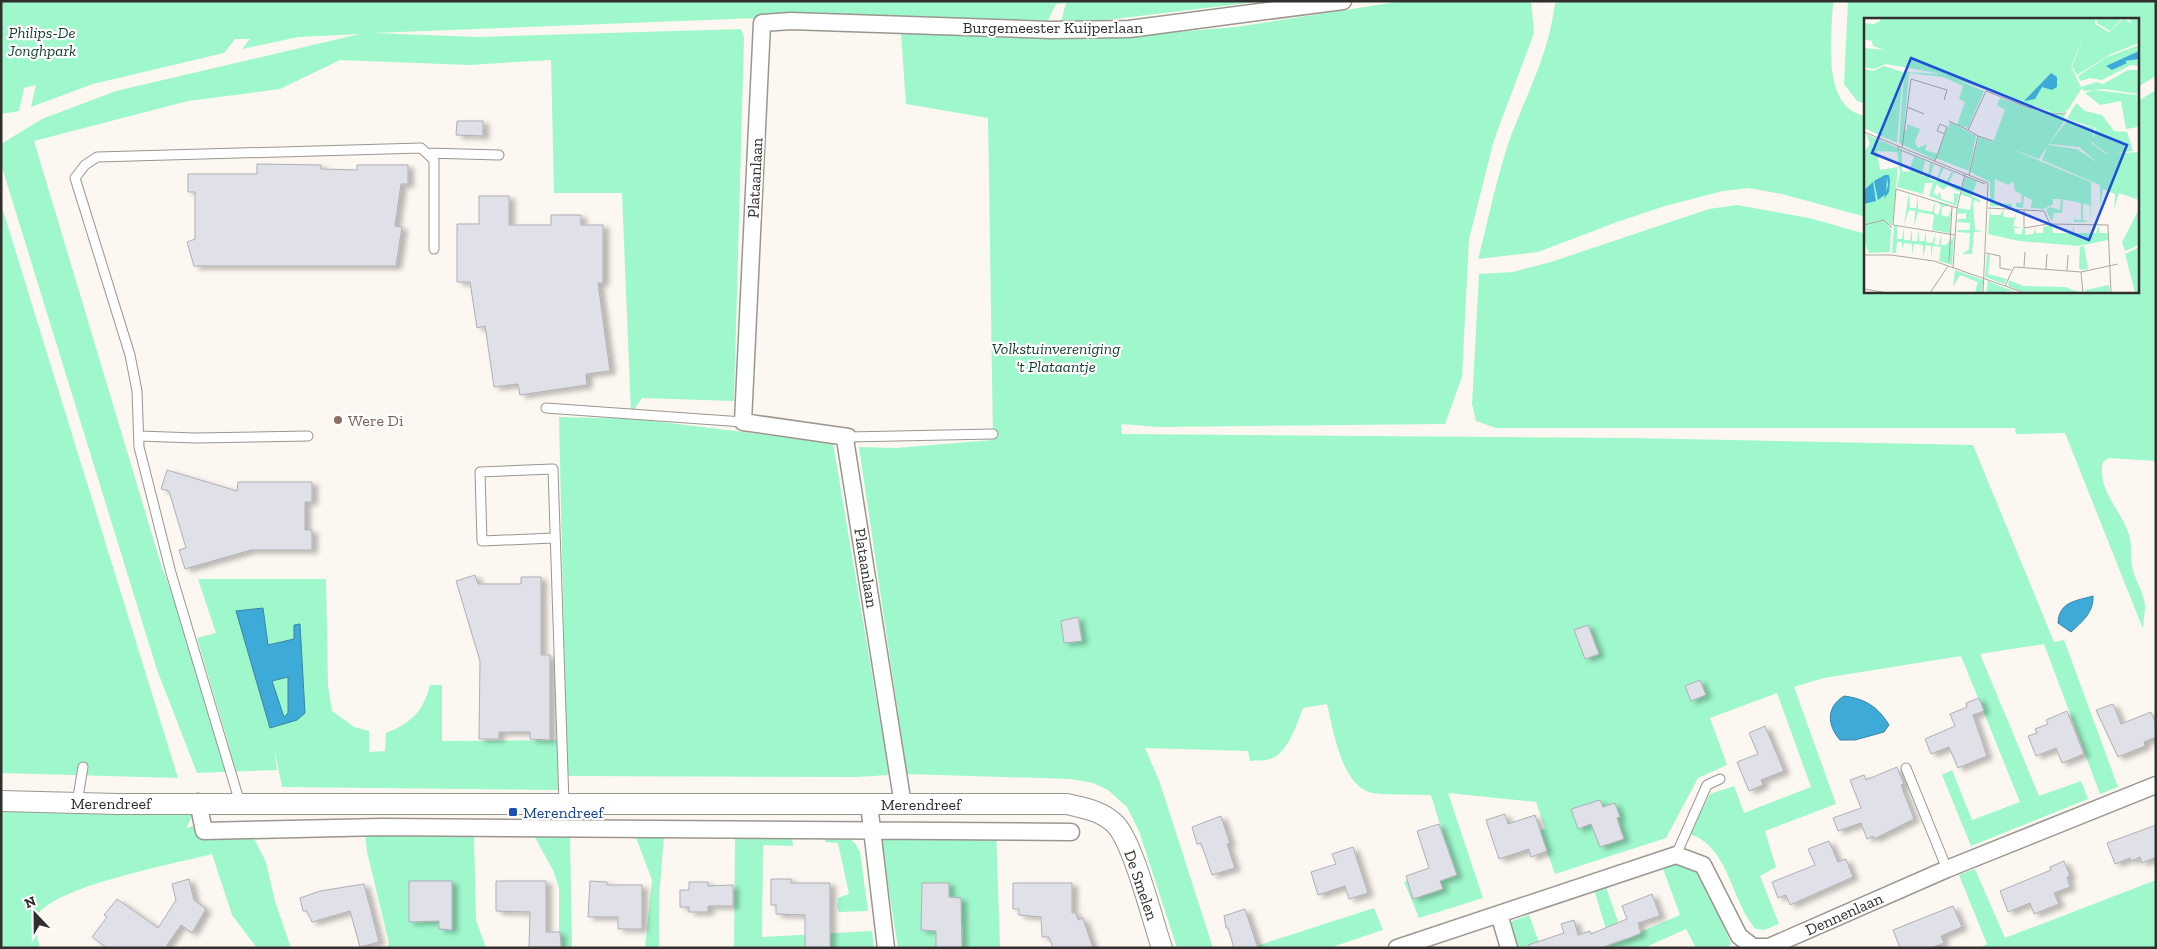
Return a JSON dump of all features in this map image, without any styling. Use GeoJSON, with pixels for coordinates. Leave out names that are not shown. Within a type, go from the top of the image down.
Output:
{"type":"FeatureCollection","features":[{"type":"Feature","properties":{"kind":"street","name":"Burgemeester Kuijperlaan"},"geometry":{"type":"LineString","coordinates":[[762,23],[791,21],[1051,30],[1129,29],[1344,1]]}},
{"type":"Feature","properties":{"kind":"street","name":"Plataanlaan"},"geometry":{"type":"LineString","coordinates":[[743,422],[762,23]]}},
{"type":"Feature","properties":{"kind":"street"},"geometry":{"type":"LineString","coordinates":[[743,422],[848,437]]}},
{"type":"Feature","properties":{"kind":"street","name":"Plataanlaan"},"geometry":{"type":"LineString","coordinates":[[848,437],[845,440],[903,805]]}},
{"type":"Feature","properties":{"kind":"street","name":"Dennenlaan"},"geometry":{"type":"LineString","coordinates":[[1676,855],[1703,865],[1739,936],[1753,947],[1769,947],[1947,869],[2156,785]]}},
{"type":"Feature","properties":{"kind":"street","name":"Merendreef"},"geometry":{"type":"LineString","coordinates":[[1,801],[240,804],[1067,804],[1094,810],[1115,825]]}},
{"type":"Feature","properties":{"kind":"street","name":"Merendreef"},"geometry":{"type":"LineString","coordinates":[[198,802],[204,831],[382,827],[871,829],[1071,832]]}},
{"type":"Feature","properties":{"kind":"street"},"geometry":{"type":"LineString","coordinates":[[869,804],[886,948]]}},
{"type":"Feature","properties":{"kind":"street","name":"De Smelen"},"geometry":{"type":"LineString","coordinates":[[1115,825],[1127,844],[1162,948]]}},
{"type":"Feature","properties":{"kind":"street"},"geometry":{"type":"LineString","coordinates":[[1397,948],[1676,855]]}},
{"type":"Feature","properties":{"kind":"street"},"geometry":{"type":"LineString","coordinates":[[1499,914],[1509,948]]}},
{"type":"Feature","properties":{"kind":"lane"},"geometry":{"type":"LineString","coordinates":[[240,804],[171,573],[139,447],[137,392],[130,355],[75,178],[84,165],[97,157],[421,148],[434,160],[434,249]]}},
{"type":"Feature","properties":{"kind":"lane"},"geometry":{"type":"LineString","coordinates":[[427,153],[499,155]]}},
{"type":"Feature","properties":{"kind":"lane"},"geometry":{"type":"LineString","coordinates":[[546,408],[743,422]]}},
{"type":"Feature","properties":{"kind":"lane"},"geometry":{"type":"LineString","coordinates":[[848,437],[993,434]]}},
{"type":"Feature","properties":{"kind":"lane"},"geometry":{"type":"LineString","coordinates":[[139,436],[195,438],[308,436]]}},
{"type":"Feature","properties":{"kind":"lane"},"geometry":{"type":"LineString","coordinates":[[554,538],[482,541],[480,472],[552,469],[564,804]]}},
{"type":"Feature","properties":{"kind":"lane"},"geometry":{"type":"LineString","coordinates":[[77,802],[83,768]]}},
{"type":"Feature","properties":{"kind":"lane"},"geometry":{"type":"LineString","coordinates":[[1906,768],[1947,869]]}},
{"type":"Feature","properties":{"kind":"lane"},"geometry":{"type":"LineString","coordinates":[[1676,855],[1707,785],[1720,779]]}},
{"type":"Feature","properties":{"kind":"green space","name":"Philips-De Jonghpark"},"geometry":{"type":"Polygon","coordinates":[[[1,1],[1264,1],[1098,21],[1061,21],[1066,3],[1056,4],[1047,22],[782,17],[373,33],[478,37],[741,29],[744,37],[734,401],[642,398],[631,414],[622,193],[554,193],[551,60],[469,65],[340,60],[280,89],[188,101],[34,141],[162,568],[199,661],[231,753],[197,638],[216,633],[198,579],[326,579],[328,686],[332,711],[354,727],[369,731],[369,752],[385,751],[386,733],[409,721],[415,715],[424,702],[430,685],[442,685],[442,741],[558,740],[559,790],[282,787],[274,747],[277,770],[197,773],[157,670],[1,164],[1,144],[42,119],[116,91],[360,34],[298,37],[242,49],[250,39],[235,39],[224,53],[93,84],[31,107],[36,85],[24,88],[19,111],[1,114],[1,1]],[[263,609],[270,727],[297,720],[294,639],[267,645],[263,609]]]}},
{"type":"Feature","properties":{"kind":"green space","name":"Volkstuinvereniging 't Plataantje"},"geometry":{"type":"Polygon","coordinates":[[[1403,1],[1531,1],[1534,33],[1494,140],[1469,239],[1462,377],[1445,424],[1158,427],[1121,424],[1122,434],[1631,438],[1973,445],[2054,642],[2064,640],[2118,787],[2100,794],[2044,644],[1980,654],[2039,796],[2081,781],[2088,799],[1971,846],[1942,775],[1952,770],[1972,820],[2020,802],[1961,656],[1824,678],[1794,687],[1836,804],[1765,831],[1776,867],[1760,876],[1779,924],[1764,930],[1756,929],[1748,918],[1721,862],[1713,850],[1702,840],[1689,834],[1710,794],[1734,786],[1744,813],[1811,787],[1777,693],[1710,718],[1727,765],[1698,778],[1666,838],[1555,874],[1539,831],[1545,828],[1536,802],[1448,793],[1483,898],[1419,918],[1404,882],[1452,864],[1431,795],[1375,793],[1359,787],[1345,767],[1327,704],[1303,708],[1287,745],[1276,756],[1268,760],[1250,761],[1248,751],[1145,748],[1160,783],[1213,948],[1177,948],[1139,831],[1127,807],[1108,790],[1093,783],[1071,779],[907,774],[859,447],[896,448],[993,440],[988,118],[906,104],[901,34],[1115,37],[1236,27],[1403,1]],[[1078,618],[1061,621],[1064,643],[1082,641],[1078,618]]]}},
{"type":"Feature","properties":{"kind":"green space"},"geometry":{"type":"Polygon","coordinates":[[[1562,1],[1833,1],[1831,50],[1835,85],[1841,100],[1851,110],[1864,115],[1864,216],[1782,194],[1749,188],[1723,191],[1665,206],[1538,252],[1478,259],[1512,133],[1544,54],[1555,3],[1562,1]]]}},
{"type":"Feature","properties":{"kind":"green space"},"geometry":{"type":"Polygon","coordinates":[[[1848,1],[2156,1],[2156,76],[2140,86],[2140,18],[1864,18],[1864,103],[1857,101],[1844,84],[1848,1]]]}},
{"type":"Feature","properties":{"kind":"green space"},"geometry":{"type":"Polygon","coordinates":[[[2156,90],[2156,461],[2109,458],[2103,462],[2102,473],[2103,483],[2127,529],[2130,539],[2131,563],[2145,606],[2143,629],[2065,433],[2016,434],[2015,428],[1496,428],[1476,421],[1472,404],[1479,274],[1513,272],[1551,262],[1709,209],[1737,205],[1809,218],[1864,233],[1864,292],[2140,292],[2140,100],[2156,90]]]}},
{"type":"Feature","properties":{"kind":"green space"},"geometry":{"type":"Polygon","coordinates":[[[1,204],[178,778],[1,773],[1,204]]]}},
{"type":"Feature","properties":{"kind":"green space"},"geometry":{"type":"Polygon","coordinates":[[[559,417],[637,419],[833,443],[889,775],[857,777],[567,776],[559,417]]]}},
{"type":"Feature","properties":{"kind":"green space"},"geometry":{"type":"Polygon","coordinates":[[[288,677],[288,713],[284,718],[272,681],[288,677]]]}},
{"type":"Feature","properties":{"kind":"green space"},"geometry":{"type":"Polygon","coordinates":[[[1,808],[193,815],[186,828],[209,822],[246,823],[266,862],[275,901],[291,948],[257,948],[232,915],[212,854],[119,877],[69,894],[50,904],[36,917],[36,930],[40,948],[1,948],[1,808]]]}},
{"type":"Feature","properties":{"kind":"green space"},"geometry":{"type":"Polygon","coordinates":[[[996,827],[1000,948],[898,948],[880,833],[996,827]]]}},
{"type":"Feature","properties":{"kind":"green space"},"geometry":{"type":"Polygon","coordinates":[[[365,832],[474,834],[476,920],[486,948],[387,948],[389,943],[367,852],[365,832]]]}},
{"type":"Feature","properties":{"kind":"green space"},"geometry":{"type":"Polygon","coordinates":[[[533,834],[570,835],[572,948],[559,948],[559,888],[554,872],[533,834]]]}},
{"type":"Feature","properties":{"kind":"green space"},"geometry":{"type":"Polygon","coordinates":[[[635,835],[664,835],[659,898],[659,948],[645,948],[652,880],[635,835]]]}},
{"type":"Feature","properties":{"kind":"green space"},"geometry":{"type":"Polygon","coordinates":[[[846,836],[855,843],[860,852],[868,911],[839,912],[837,907],[838,898],[849,894],[838,843],[825,842],[825,838],[846,836]]]}},
{"type":"Feature","properties":{"kind":"green space"},"geometry":{"type":"Polygon","coordinates":[[[792,837],[793,846],[763,845],[762,937],[872,931],[874,948],[734,948],[735,839],[792,837]]]}},
{"type":"Feature","properties":{"kind":"green space"},"geometry":{"type":"Polygon","coordinates":[[[1674,862],[1697,867],[1711,893],[1731,944],[1726,948],[1696,948],[1686,929],[1644,948],[1605,948],[1611,945],[1594,890],[1606,887],[1624,939],[1680,915],[1662,866],[1674,862]]]}},
{"type":"Feature","properties":{"kind":"green space"},"geometry":{"type":"Polygon","coordinates":[[[1975,869],[2005,938],[2156,880],[2156,948],[1979,948],[1987,944],[1959,875],[1975,869]]]}},
{"type":"Feature","properties":{"kind":"green space"},"geometry":{"type":"Polygon","coordinates":[[[1374,908],[1383,930],[1329,948],[1250,948],[1374,908]]]}},
{"type":"Feature","properties":{"kind":"green space"},"geometry":{"type":"Polygon","coordinates":[[[1529,915],[1541,948],[1519,948],[1510,922],[1529,915]]]}},
{"type":"Feature","properties":{"kind":"water"},"geometry":{"type":"Polygon","coordinates":[[[2093,596],[2092,607],[2089,612],[2071,632],[2058,623],[2061,611],[2065,607],[2074,601],[2093,596]]]}},
{"type":"Feature","properties":{"kind":"water"},"geometry":{"type":"Polygon","coordinates":[[[263,608],[268,645],[294,639],[294,625],[300,624],[305,713],[297,720],[270,728],[236,611],[263,608]],[[288,677],[272,681],[284,717],[288,713],[288,677]]]}},
{"type":"Feature","properties":{"kind":"water"},"geometry":{"type":"Polygon","coordinates":[[[1844,696],[1859,699],[1876,709],[1889,725],[1884,732],[1855,740],[1840,740],[1833,728],[1830,716],[1834,705],[1844,696]]]}},
{"type":"Feature","properties":{"kind":"building"},"geometry":{"type":"Polygon","coordinates":[[[457,121],[483,121],[483,136],[456,135],[457,121]]]}},
{"type":"Feature","properties":{"kind":"building"},"geometry":{"type":"Polygon","coordinates":[[[257,164],[321,165],[321,169],[357,170],[357,165],[408,165],[408,184],[401,184],[395,226],[402,227],[396,266],[194,266],[187,242],[195,239],[195,192],[188,192],[188,174],[257,174],[257,164]]]}},
{"type":"Feature","properties":{"kind":"building"},"geometry":{"type":"Polygon","coordinates":[[[479,196],[509,196],[509,225],[551,225],[551,215],[581,215],[581,225],[603,225],[603,283],[598,283],[610,371],[586,374],[587,385],[520,395],[518,384],[494,387],[485,326],[477,328],[470,282],[457,282],[457,224],[479,224],[479,196]]]}},
{"type":"Feature","properties":{"kind":"building"},"geometry":{"type":"Polygon","coordinates":[[[167,470],[237,491],[238,482],[312,482],[312,502],[305,502],[305,530],[312,530],[312,550],[251,550],[185,569],[179,550],[186,548],[169,491],[161,489],[167,470]]]}},
{"type":"Feature","properties":{"kind":"building"},"geometry":{"type":"Polygon","coordinates":[[[475,575],[478,584],[521,584],[521,577],[541,577],[541,655],[550,655],[550,740],[530,739],[530,732],[499,732],[499,739],[479,739],[480,661],[456,581],[475,575]]]}},
{"type":"Feature","properties":{"kind":"building"},"geometry":{"type":"Polygon","coordinates":[[[1078,617],[1082,641],[1064,643],[1061,621],[1078,617]]]}},
{"type":"Feature","properties":{"kind":"building"},"geometry":{"type":"Polygon","coordinates":[[[1588,625],[1599,654],[1585,659],[1574,630],[1588,625]]]}},
{"type":"Feature","properties":{"kind":"building"},"geometry":{"type":"Polygon","coordinates":[[[1700,680],[1706,695],[1691,701],[1685,686],[1700,680]]]}},
{"type":"Feature","properties":{"kind":"building"},"geometry":{"type":"Polygon","coordinates":[[[1979,698],[1984,711],[1973,715],[1987,756],[1958,768],[1949,747],[1931,754],[1925,739],[1955,726],[1950,714],[1967,707],[1966,703],[1979,698]]]}},
{"type":"Feature","properties":{"kind":"building"},"geometry":{"type":"Polygon","coordinates":[[[2113,704],[2121,724],[2151,712],[2156,724],[2156,737],[2144,742],[2145,746],[2118,757],[2096,710],[2113,704]]]}},
{"type":"Feature","properties":{"kind":"building"},"geometry":{"type":"Polygon","coordinates":[[[2067,711],[2084,754],[2062,763],[2056,748],[2036,756],[2028,736],[2037,733],[2035,729],[2048,724],[2046,720],[2067,711]]]}},
{"type":"Feature","properties":{"kind":"building"},"geometry":{"type":"Polygon","coordinates":[[[1765,726],[1784,771],[1761,780],[1763,785],[1749,791],[1737,762],[1758,754],[1749,733],[1765,726]]]}},
{"type":"Feature","properties":{"kind":"building"},"geometry":{"type":"Polygon","coordinates":[[[1897,767],[1904,784],[1901,785],[1914,819],[1874,839],[1873,836],[1867,839],[1861,823],[1838,831],[1833,818],[1861,808],[1850,780],[1864,775],[1866,780],[1897,767]]]}},
{"type":"Feature","properties":{"kind":"building"},"geometry":{"type":"Polygon","coordinates":[[[1600,800],[1603,807],[1615,803],[1620,817],[1617,818],[1624,839],[1600,847],[1591,824],[1578,829],[1571,809],[1600,800]]]}},
{"type":"Feature","properties":{"kind":"building"},"geometry":{"type":"Polygon","coordinates":[[[1505,814],[1508,824],[1535,815],[1547,851],[1531,857],[1529,849],[1499,859],[1486,820],[1505,814]]]}},
{"type":"Feature","properties":{"kind":"building"},"geometry":{"type":"Polygon","coordinates":[[[1221,816],[1230,843],[1227,844],[1235,868],[1212,875],[1201,843],[1197,844],[1192,827],[1221,816]]]}},
{"type":"Feature","properties":{"kind":"building"},"geometry":{"type":"Polygon","coordinates":[[[1439,824],[1457,875],[1440,881],[1443,889],[1413,899],[1406,876],[1429,868],[1417,831],[1439,824]]]}},
{"type":"Feature","properties":{"kind":"building"},"geometry":{"type":"Polygon","coordinates":[[[2156,825],[2156,857],[2142,863],[2140,857],[2131,861],[2130,858],[2115,864],[2107,843],[2156,825]]]}},
{"type":"Feature","properties":{"kind":"building"},"geometry":{"type":"Polygon","coordinates":[[[1829,841],[1838,862],[1846,859],[1853,877],[1790,905],[1786,895],[1778,898],[1772,882],[1815,865],[1808,849],[1829,841]]]}},
{"type":"Feature","properties":{"kind":"building"},"geometry":{"type":"Polygon","coordinates":[[[1353,847],[1368,893],[1349,899],[1345,886],[1318,895],[1311,872],[1336,864],[1332,854],[1353,847]]]}},
{"type":"Feature","properties":{"kind":"building"},"geometry":{"type":"Polygon","coordinates":[[[2064,861],[2070,876],[2067,877],[2070,887],[2054,893],[2059,904],[2034,914],[2030,903],[2008,912],[2000,891],[2051,870],[2050,867],[2064,861]]]}},
{"type":"Feature","properties":{"kind":"building"},"geometry":{"type":"Polygon","coordinates":[[[189,879],[194,900],[206,909],[192,933],[181,925],[165,948],[107,948],[92,937],[107,917],[104,915],[117,899],[158,928],[176,900],[172,884],[189,879]]]}},
{"type":"Feature","properties":{"kind":"building"},"geometry":{"type":"Polygon","coordinates":[[[771,879],[791,879],[791,883],[830,883],[830,948],[805,948],[805,915],[776,914],[776,905],[771,905],[771,879]]]}},
{"type":"Feature","properties":{"kind":"building"},"geometry":{"type":"Polygon","coordinates":[[[409,881],[452,881],[452,930],[439,929],[439,921],[409,922],[409,881]]]}},
{"type":"Feature","properties":{"kind":"building"},"geometry":{"type":"Polygon","coordinates":[[[496,881],[546,881],[546,932],[560,932],[561,947],[529,947],[530,912],[496,911],[496,881]]]}},
{"type":"Feature","properties":{"kind":"building"},"geometry":{"type":"Polygon","coordinates":[[[590,881],[607,882],[607,885],[642,885],[642,929],[618,929],[618,917],[588,917],[590,881]]]}},
{"type":"Feature","properties":{"kind":"building"},"geometry":{"type":"Polygon","coordinates":[[[689,882],[708,882],[708,886],[733,885],[733,906],[708,906],[708,912],[689,912],[689,907],[680,907],[680,890],[689,890],[689,882]]]}},
{"type":"Feature","properties":{"kind":"building"},"geometry":{"type":"Polygon","coordinates":[[[922,883],[949,883],[949,897],[961,898],[962,948],[936,948],[936,931],[921,930],[922,883]]]}},
{"type":"Feature","properties":{"kind":"building"},"geometry":{"type":"Polygon","coordinates":[[[1013,883],[1072,883],[1072,913],[1076,913],[1078,920],[1083,918],[1093,948],[1053,948],[1049,937],[1042,937],[1041,917],[1019,915],[1019,909],[1013,909],[1013,883]]]}},
{"type":"Feature","properties":{"kind":"building"},"geometry":{"type":"Polygon","coordinates":[[[364,884],[379,942],[360,947],[350,911],[312,922],[307,911],[303,911],[300,898],[320,891],[364,884]]]}},
{"type":"Feature","properties":{"kind":"building"},"geometry":{"type":"Polygon","coordinates":[[[1652,894],[1660,916],[1638,923],[1641,933],[1632,937],[1600,948],[1529,948],[1528,945],[1564,933],[1561,924],[1574,920],[1578,935],[1590,931],[1591,934],[1627,919],[1622,906],[1652,894]]]}},
{"type":"Feature","properties":{"kind":"building"},"geometry":{"type":"Polygon","coordinates":[[[1953,906],[1962,927],[1941,936],[1944,943],[1931,948],[1900,948],[1893,930],[1953,906]]]}},
{"type":"Feature","properties":{"kind":"building"},"geometry":{"type":"Polygon","coordinates":[[[1245,909],[1258,948],[1234,948],[1228,928],[1226,928],[1224,916],[1245,909]]]}},
{"type":"Feature","properties":{"kind":"place","name":"Were Di"},"geometry":{"type":"Point","coordinates":[338,420]}},
{"type":"Feature","properties":{"kind":"place","name":"Merendreef"},"geometry":{"type":"Point","coordinates":[513,812]}}]}
